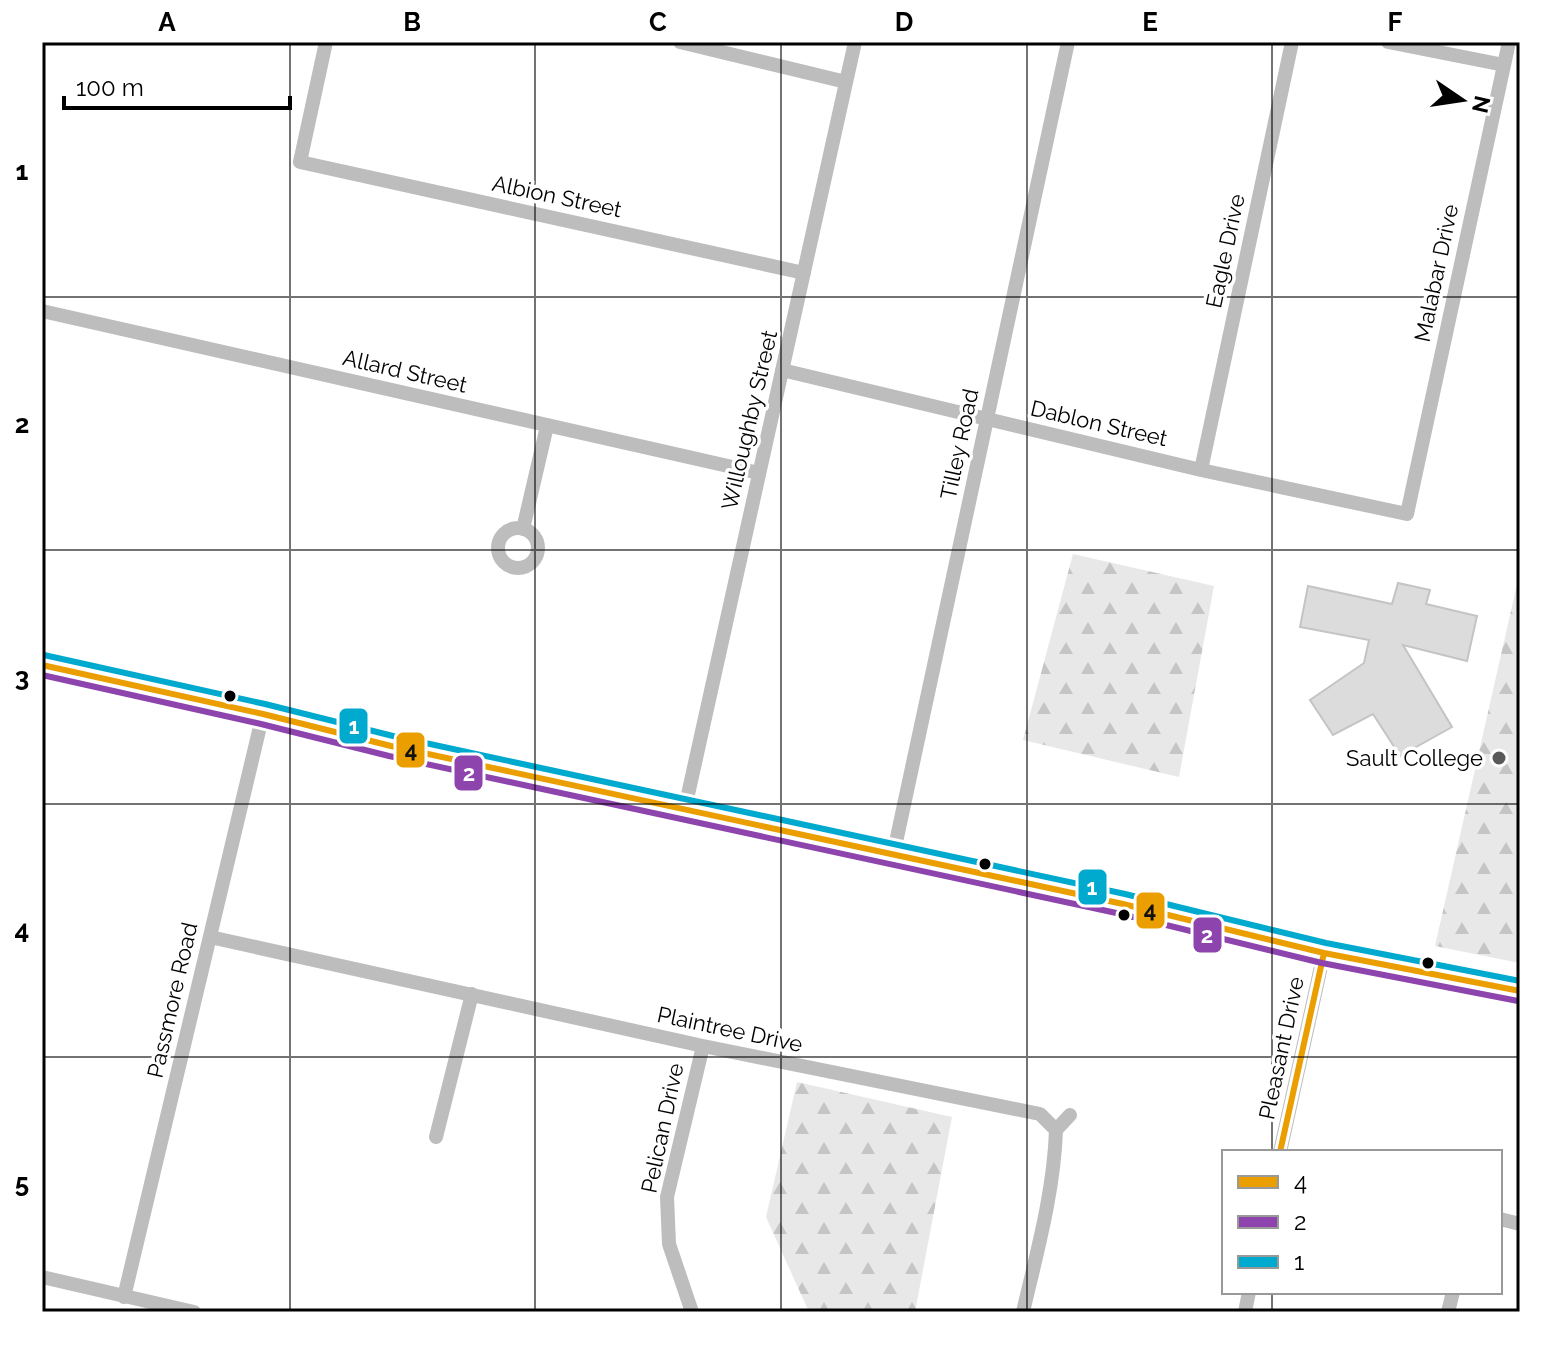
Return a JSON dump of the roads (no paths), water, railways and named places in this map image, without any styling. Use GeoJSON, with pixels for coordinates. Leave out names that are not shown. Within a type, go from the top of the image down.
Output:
{"type":"FeatureCollection","features":[{"type":"Feature","properties":{"kind":"street","name":"Albion Street"},"geometry":{"type":"LineString","coordinates":[[326,42],[300,162],[804,273]]}},
{"type":"Feature","properties":{"kind":"street"},"geometry":{"type":"LineString","coordinates":[[680,42],[846,82]]}},
{"type":"Feature","properties":{"kind":"street","name":"Willoughby Street"},"geometry":{"type":"LineString","coordinates":[[685,808],[855,42]]}},
{"type":"Feature","properties":{"kind":"street","name":"Tilley Road"},"geometry":{"type":"LineString","coordinates":[[893,856],[1068,42]]}},
{"type":"Feature","properties":{"kind":"street","name":"Eagle Drive"},"geometry":{"type":"LineString","coordinates":[[1201,470],[1292,42]]}},
{"type":"Feature","properties":{"kind":"street"},"geometry":{"type":"LineString","coordinates":[[1388,42],[1504,65]]}},
{"type":"Feature","properties":{"kind":"street","name":"Malabar Drive"},"geometry":{"type":"LineString","coordinates":[[1407,514],[1509,42]]}},
{"type":"Feature","properties":{"kind":"street","name":"Allard Street"},"geometry":{"type":"LineString","coordinates":[[42,311],[759,473]]}},
{"type":"Feature","properties":{"kind":"street","name":"Dablon Street"},"geometry":{"type":"LineString","coordinates":[[782,370],[1201,470],[1407,514]]}},
{"type":"Feature","properties":{"kind":"street"},"geometry":{"type":"LineString","coordinates":[[523,529],[547,426]]}},
{"type":"Feature","properties":{"kind":"street"},"geometry":{"type":"LineString","coordinates":[[42,665],[391,746],[1123,904],[1324,953],[1520,991]]}},
{"type":"Feature","properties":{"kind":"street","name":"Passmore Road"},"geometry":{"type":"LineString","coordinates":[[124,1297],[263,714]]}},
{"type":"Feature","properties":{"kind":"street","name":"Plaintree Drive"},"geometry":{"type":"LineString","coordinates":[[210,937],[703,1046],[1040,1114],[1056,1130]]}},
{"type":"Feature","properties":{"kind":"street","name":"Pleasant Drive"},"geometry":{"type":"LineString","coordinates":[[1280,1150],[1324,953]]}},
{"type":"Feature","properties":{"kind":"street"},"geometry":{"type":"LineString","coordinates":[[436,1137],[472,994]]}},
{"type":"Feature","properties":{"kind":"street","name":"Pelican Drive"},"geometry":{"type":"LineString","coordinates":[[692,1312],[669,1244],[667,1197],[703,1046]]}},
{"type":"Feature","properties":{"kind":"street"},"geometry":{"type":"LineString","coordinates":[[1023,1312],[1041,1236],[1055,1158],[1056,1130],[1070,1115]]}},
{"type":"Feature","properties":{"kind":"street"},"geometry":{"type":"LineString","coordinates":[[42,1277],[194,1312]]}},
{"type":"Feature","properties":{"kind":"place","name":"Sault College"},"geometry":{"type":"Point","coordinates":[1499,758]}}]}
